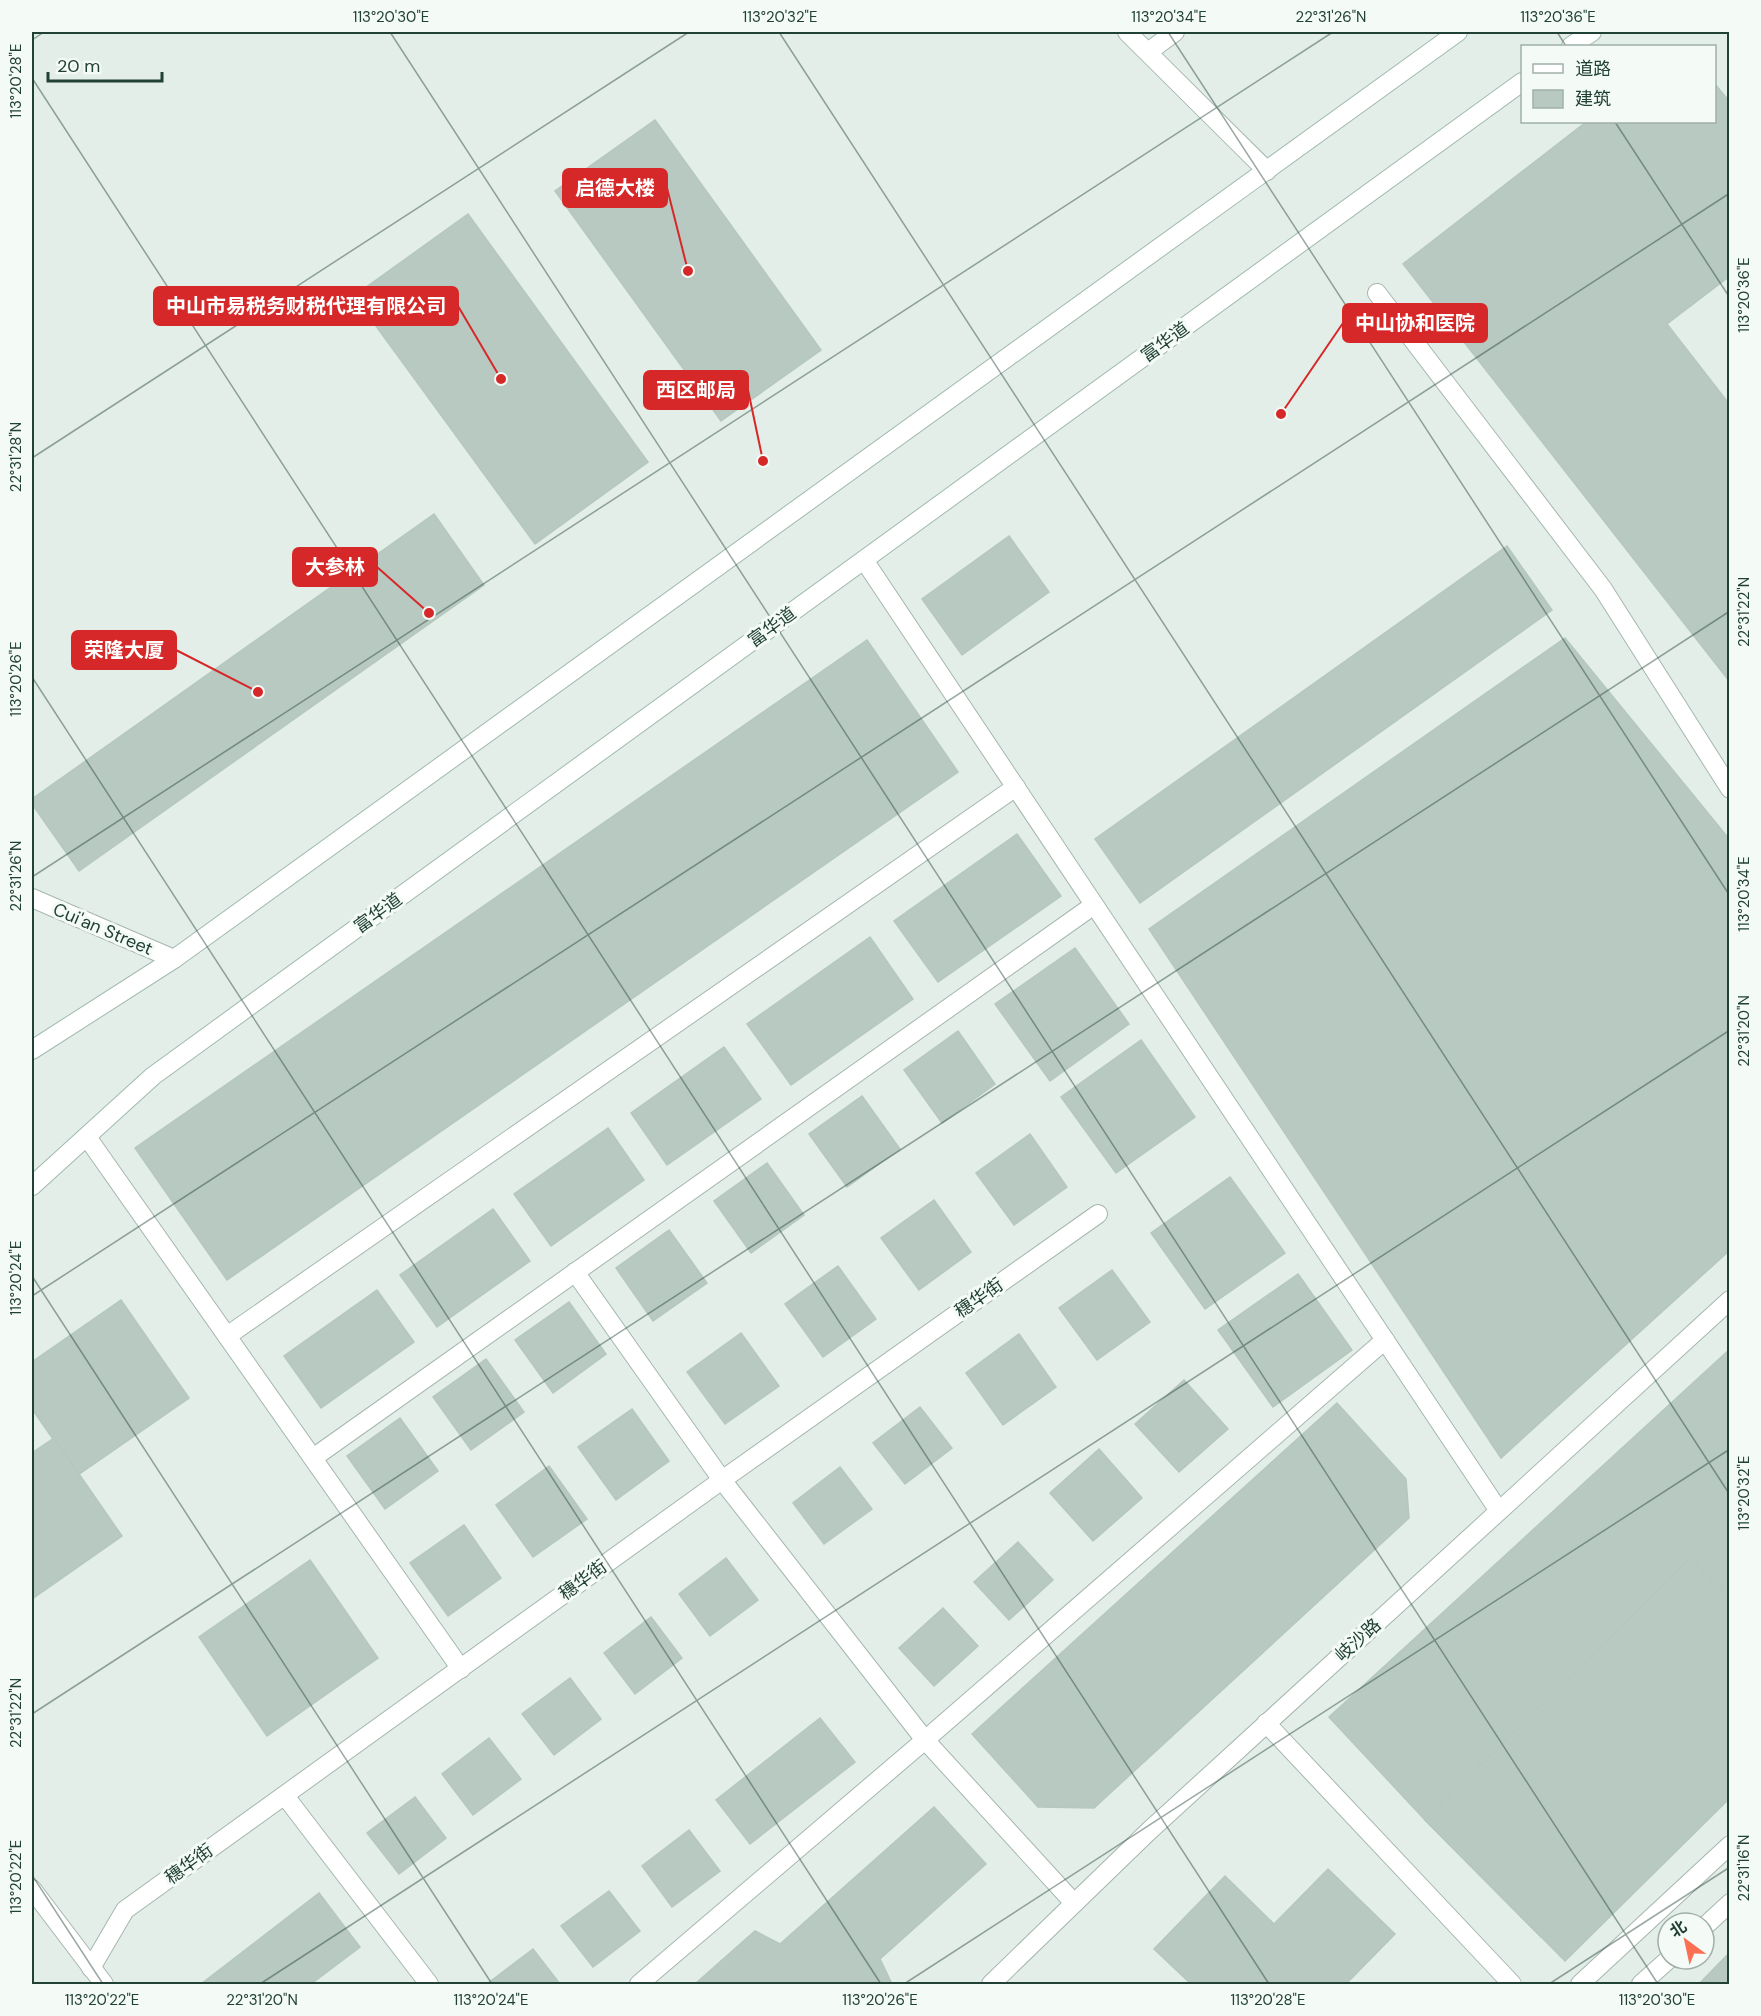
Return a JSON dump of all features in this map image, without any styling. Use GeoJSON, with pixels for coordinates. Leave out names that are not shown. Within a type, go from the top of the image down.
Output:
{"type":"FeatureCollection","features":[{"type":"Feature","properties":{"kind":"street"},"geometry":{"type":"LineString","coordinates":[[1127,32],[1267,171]]}},
{"type":"Feature","properties":{"kind":"street"},"geometry":{"type":"LineString","coordinates":[[1148,52],[1175,32]]}},
{"type":"Feature","properties":{"kind":"street"},"geometry":{"type":"LineString","coordinates":[[32,1050],[174,959],[1458,32]]}},
{"type":"Feature","properties":{"kind":"street"},"geometry":{"type":"LineString","coordinates":[[1572,45],[1592,32]]}},
{"type":"Feature","properties":{"kind":"street","name":"富华道"},"geometry":{"type":"LineString","coordinates":[[32,1186],[153,1076],[1521,83]]}},
{"type":"Feature","properties":{"kind":"street"},"geometry":{"type":"LineString","coordinates":[[1377,293],[1603,590],[1730,789]]}},
{"type":"Feature","properties":{"kind":"street"},"geometry":{"type":"LineString","coordinates":[[864,560],[1499,1511]]}},
{"type":"Feature","properties":{"kind":"street"},"geometry":{"type":"LineString","coordinates":[[227,1336],[1016,787]]}},
{"type":"Feature","properties":{"kind":"street","name":"Cui'an Street"},"geometry":{"type":"LineString","coordinates":[[32,898],[174,959]]}},
{"type":"Feature","properties":{"kind":"street"},"geometry":{"type":"LineString","coordinates":[[313,1458],[1094,905]]}},
{"type":"Feature","properties":{"kind":"street"},"geometry":{"type":"LineString","coordinates":[[87,1137],[461,1669]]}},
{"type":"Feature","properties":{"kind":"street","name":"穗华街"},"geometry":{"type":"LineString","coordinates":[[91,1968],[125,1910],[722,1480],[1098,1214]]}},
{"type":"Feature","properties":{"kind":"street"},"geometry":{"type":"LineString","coordinates":[[575,1272],[722,1480],[925,1740],[1074,1904]]}},
{"type":"Feature","properties":{"kind":"street","name":"岐沙路"},"geometry":{"type":"LineString","coordinates":[[991,1984],[1149,1831],[1730,1300]]}},
{"type":"Feature","properties":{"kind":"street"},"geometry":{"type":"LineString","coordinates":[[639,1984],[925,1740],[1385,1340]]}},
{"type":"Feature","properties":{"kind":"street"},"geometry":{"type":"LineString","coordinates":[[1266,1724],[1512,1984]]}},
{"type":"Feature","properties":{"kind":"street"},"geometry":{"type":"LineString","coordinates":[[285,1796],[429,1984]]}},
{"type":"Feature","properties":{"kind":"street"},"geometry":{"type":"LineString","coordinates":[[1580,1984],[1730,1845]]}},
{"type":"Feature","properties":{"kind":"street"},"geometry":{"type":"LineString","coordinates":[[32,1889],[104,1984]]}},
{"type":"Feature","properties":{"kind":"street"},"geometry":{"type":"LineString","coordinates":[[1716,1916],[1730,1903]]}},
{"type":"Feature","properties":{"kind":"street"},"geometry":{"type":"LineString","coordinates":[[1641,1984],[1656,1971]]}},
{"type":"Feature","properties":{"kind":"building"},"geometry":{"type":"Polygon","coordinates":[[[1716,85],[1730,102],[1730,276],[1667,324],[1730,405],[1730,682],[1403,264],[1585,123],[1716,123],[1716,85]]]}},
{"type":"Feature","properties":{"kind":"building"},"geometry":{"type":"Polygon","coordinates":[[[655,120],[821,350],[721,421],[555,191],[655,120]]]}},
{"type":"Feature","properties":{"kind":"building"},"geometry":{"type":"Polygon","coordinates":[[[468,214],[648,462],[535,544],[354,296],[468,214]]]}},
{"type":"Feature","properties":{"kind":"building"},"geometry":{"type":"Polygon","coordinates":[[[434,514],[484,585],[79,871],[32,804],[32,799],[434,514]]]}},
{"type":"Feature","properties":{"kind":"building"},"geometry":{"type":"Polygon","coordinates":[[[1009,536],[1049,592],[962,655],[922,599],[1009,536]]]}},
{"type":"Feature","properties":{"kind":"building"},"geometry":{"type":"Polygon","coordinates":[[[1507,546],[1552,610],[1140,903],[1095,839],[1507,546]]]}},
{"type":"Feature","properties":{"kind":"building"},"geometry":{"type":"Polygon","coordinates":[[[1565,638],[1730,840],[1730,1250],[1501,1458],[1149,929],[1565,638]]]}},
{"type":"Feature","properties":{"kind":"building"},"geometry":{"type":"Polygon","coordinates":[[[867,640],[958,772],[227,1280],[135,1148],[867,640]]]}},
{"type":"Feature","properties":{"kind":"building"},"geometry":{"type":"Polygon","coordinates":[[[1017,834],[1061,896],[938,982],[894,921],[1017,834]]]}},
{"type":"Feature","properties":{"kind":"building"},"geometry":{"type":"Polygon","coordinates":[[[870,937],[913,999],[791,1085],[747,1024],[870,937]]]}},
{"type":"Feature","properties":{"kind":"building"},"geometry":{"type":"Polygon","coordinates":[[[1075,948],[1129,1024],[1050,1081],[995,1004],[1075,948]]]}},
{"type":"Feature","properties":{"kind":"building"},"geometry":{"type":"Polygon","coordinates":[[[958,1031],[995,1084],[942,1123],[904,1070],[958,1031]]]}},
{"type":"Feature","properties":{"kind":"building"},"geometry":{"type":"Polygon","coordinates":[[[1141,1040],[1195,1117],[1116,1173],[1061,1097],[1141,1040]]]}},
{"type":"Feature","properties":{"kind":"building"},"geometry":{"type":"Polygon","coordinates":[[[724,1047],[761,1099],[667,1165],[631,1113],[724,1047]]]}},
{"type":"Feature","properties":{"kind":"building"},"geometry":{"type":"Polygon","coordinates":[[[862,1096],[900,1149],[847,1187],[809,1134],[862,1096]]]}},
{"type":"Feature","properties":{"kind":"building"},"geometry":{"type":"Polygon","coordinates":[[[608,1128],[644,1180],[551,1246],[514,1194],[608,1128]]]}},
{"type":"Feature","properties":{"kind":"building"},"geometry":{"type":"Polygon","coordinates":[[[1030,1134],[1067,1187],[1014,1225],[976,1173],[1030,1134]]]}},
{"type":"Feature","properties":{"kind":"building"},"geometry":{"type":"Polygon","coordinates":[[[767,1163],[804,1215],[751,1253],[714,1201],[767,1163]]]}},
{"type":"Feature","properties":{"kind":"building"},"geometry":{"type":"Polygon","coordinates":[[[1230,1177],[1285,1253],[1205,1309],[1151,1233],[1230,1177]]]}},
{"type":"Feature","properties":{"kind":"building"},"geometry":{"type":"Polygon","coordinates":[[[934,1200],[971,1252],[919,1290],[881,1238],[934,1200]]]}},
{"type":"Feature","properties":{"kind":"building"},"geometry":{"type":"Polygon","coordinates":[[[493,1209],[530,1261],[437,1327],[400,1275],[493,1209]]]}},
{"type":"Feature","properties":{"kind":"building"},"geometry":{"type":"Polygon","coordinates":[[[669,1230],[707,1283],[653,1321],[616,1268],[669,1230]]]}},
{"type":"Feature","properties":{"kind":"building"},"geometry":{"type":"Polygon","coordinates":[[[838,1266],[876,1319],[823,1357],[785,1304],[838,1266]]]}},
{"type":"Feature","properties":{"kind":"building"},"geometry":{"type":"Polygon","coordinates":[[[1112,1270],[1150,1322],[1097,1360],[1059,1308],[1112,1270]]]}},
{"type":"Feature","properties":{"kind":"building"},"geometry":{"type":"Polygon","coordinates":[[[1298,1274],[1352,1350],[1273,1407],[1218,1330],[1298,1274]]]}},
{"type":"Feature","properties":{"kind":"building"},"geometry":{"type":"Polygon","coordinates":[[[377,1290],[414,1342],[321,1408],[284,1356],[377,1290]]]}},
{"type":"Feature","properties":{"kind":"building"},"geometry":{"type":"Polygon","coordinates":[[[121,1300],[189,1398],[78,1475],[32,1409],[32,1362],[121,1300]]]}},
{"type":"Feature","properties":{"kind":"building"},"geometry":{"type":"Polygon","coordinates":[[[569,1302],[606,1354],[553,1393],[515,1340],[569,1302]]]}},
{"type":"Feature","properties":{"kind":"building"},"geometry":{"type":"Polygon","coordinates":[[[741,1333],[779,1386],[725,1424],[687,1372],[741,1333]]]}},
{"type":"Feature","properties":{"kind":"building"},"geometry":{"type":"Polygon","coordinates":[[[1019,1334],[1056,1387],[1003,1425],[966,1373],[1019,1334]]]}},
{"type":"Feature","properties":{"kind":"building"},"geometry":{"type":"Polygon","coordinates":[[[1730,1349],[1730,1746],[1541,1937],[1425,1820],[1329,1717],[1730,1349]]]}},
{"type":"Feature","properties":{"kind":"building"},"geometry":{"type":"Polygon","coordinates":[[[486,1359],[524,1412],[471,1450],[433,1397],[486,1359]]]}},
{"type":"Feature","properties":{"kind":"building"},"geometry":{"type":"Polygon","coordinates":[[[1184,1380],[1228,1429],[1179,1472],[1135,1424],[1184,1380]]]}},
{"type":"Feature","properties":{"kind":"building"},"geometry":{"type":"Polygon","coordinates":[[[1337,1403],[1406,1479],[1409,1518],[1094,1808],[1038,1807],[972,1734],[1337,1403]]]}},
{"type":"Feature","properties":{"kind":"building"},"geometry":{"type":"Polygon","coordinates":[[[920,1407],[952,1448],[905,1484],[873,1443],[920,1407]]]}},
{"type":"Feature","properties":{"kind":"building"},"geometry":{"type":"Polygon","coordinates":[[[632,1409],[669,1461],[616,1500],[578,1447],[632,1409]]]}},
{"type":"Feature","properties":{"kind":"building"},"geometry":{"type":"Polygon","coordinates":[[[400,1418],[438,1471],[385,1509],[347,1456],[400,1418]]]}},
{"type":"Feature","properties":{"kind":"building"},"geometry":{"type":"Polygon","coordinates":[[[54,1438],[122,1536],[32,1599],[32,1453],[54,1438]]]}},
{"type":"Feature","properties":{"kind":"building"},"geometry":{"type":"Polygon","coordinates":[[[1099,1449],[1142,1498],[1093,1541],[1050,1493],[1099,1449]]]}},
{"type":"Feature","properties":{"kind":"building"},"geometry":{"type":"Polygon","coordinates":[[[549,1466],[587,1519],[533,1557],[496,1505],[549,1466]]]}},
{"type":"Feature","properties":{"kind":"building"},"geometry":{"type":"Polygon","coordinates":[[[840,1467],[872,1509],[824,1544],[793,1503],[840,1467]]]}},
{"type":"Feature","properties":{"kind":"building"},"geometry":{"type":"Polygon","coordinates":[[[464,1525],[501,1578],[448,1616],[410,1563],[464,1525]]]}},
{"type":"Feature","properties":{"kind":"building"},"geometry":{"type":"Polygon","coordinates":[[[1018,1542],[1053,1580],[1009,1620],[974,1582],[1018,1542]]]}},
{"type":"Feature","properties":{"kind":"building"},"geometry":{"type":"Polygon","coordinates":[[[726,1558],[758,1600],[710,1636],[679,1594],[726,1558]]]}},
{"type":"Feature","properties":{"kind":"building"},"geometry":{"type":"Polygon","coordinates":[[[1690,1558],[1730,1597],[1730,1798],[1565,1961],[1425,1820],[1690,1558]]]}},
{"type":"Feature","properties":{"kind":"building"},"geometry":{"type":"Polygon","coordinates":[[[310,1560],[378,1658],[267,1736],[199,1637],[310,1560]]]}},
{"type":"Feature","properties":{"kind":"building"},"geometry":{"type":"Polygon","coordinates":[[[943,1608],[978,1646],[934,1686],[899,1648],[943,1608]]]}},
{"type":"Feature","properties":{"kind":"building"},"geometry":{"type":"Polygon","coordinates":[[[651,1617],[682,1658],[635,1694],[604,1653],[651,1617]]]}},
{"type":"Feature","properties":{"kind":"building"},"geometry":{"type":"Polygon","coordinates":[[[570,1678],[601,1719],[554,1755],[522,1714],[570,1678]]]}},
{"type":"Feature","properties":{"kind":"building"},"geometry":{"type":"Polygon","coordinates":[[[820,1718],[855,1762],[750,1844],[716,1800],[820,1718]]]}},
{"type":"Feature","properties":{"kind":"building"},"geometry":{"type":"Polygon","coordinates":[[[489,1738],[521,1779],[473,1815],[442,1774],[489,1738]]]}},
{"type":"Feature","properties":{"kind":"building"},"geometry":{"type":"Polygon","coordinates":[[[415,1797],[446,1838],[399,1874],[367,1833],[415,1797]]]}},
{"type":"Feature","properties":{"kind":"building"},"geometry":{"type":"Polygon","coordinates":[[[934,1807],[986,1864],[880,1959],[892,1984],[695,1984],[755,1931],[780,1944],[934,1807]]]}},
{"type":"Feature","properties":{"kind":"building"},"geometry":{"type":"Polygon","coordinates":[[[689,1830],[720,1871],[672,1907],[642,1866],[689,1830]]]}},
{"type":"Feature","properties":{"kind":"building"},"geometry":{"type":"Polygon","coordinates":[[[1328,1869],[1395,1934],[1346,1984],[1191,1984],[1154,1949],[1225,1876],[1274,1924],[1328,1869]]]}},
{"type":"Feature","properties":{"kind":"building"},"geometry":{"type":"Polygon","coordinates":[[[609,1891],[640,1931],[593,1967],[561,1926],[609,1891]]]}},
{"type":"Feature","properties":{"kind":"building"},"geometry":{"type":"Polygon","coordinates":[[[319,1893],[360,1947],[311,1984],[201,1984],[319,1893]]]}},
{"type":"Feature","properties":{"kind":"building"},"geometry":{"type":"Polygon","coordinates":[[[533,1949],[560,1984],[487,1984],[533,1949]]]}},
{"type":"Feature","properties":{"kind":"building"},"geometry":{"type":"Polygon","coordinates":[[[1730,1952],[1730,1984],[1699,1984],[1712,1971],[1716,1971],[1716,1966],[1730,1952]]]}},
{"type":"Feature","properties":{"kind":"place","name":"启德大楼"},"geometry":{"type":"Point","coordinates":[688,271]}},
{"type":"Feature","properties":{"kind":"place","name":"中山市易税务财税代理有限公司"},"geometry":{"type":"Point","coordinates":[501,379]}},
{"type":"Feature","properties":{"kind":"place","name":"中山协和医院"},"geometry":{"type":"Point","coordinates":[1281,414]}},
{"type":"Feature","properties":{"kind":"place","name":"西区邮局"},"geometry":{"type":"Point","coordinates":[763,461]}},
{"type":"Feature","properties":{"kind":"place","name":"大参林"},"geometry":{"type":"Point","coordinates":[429,613]}},
{"type":"Feature","properties":{"kind":"place","name":"荣隆大厦"},"geometry":{"type":"Point","coordinates":[258,692]}}]}
